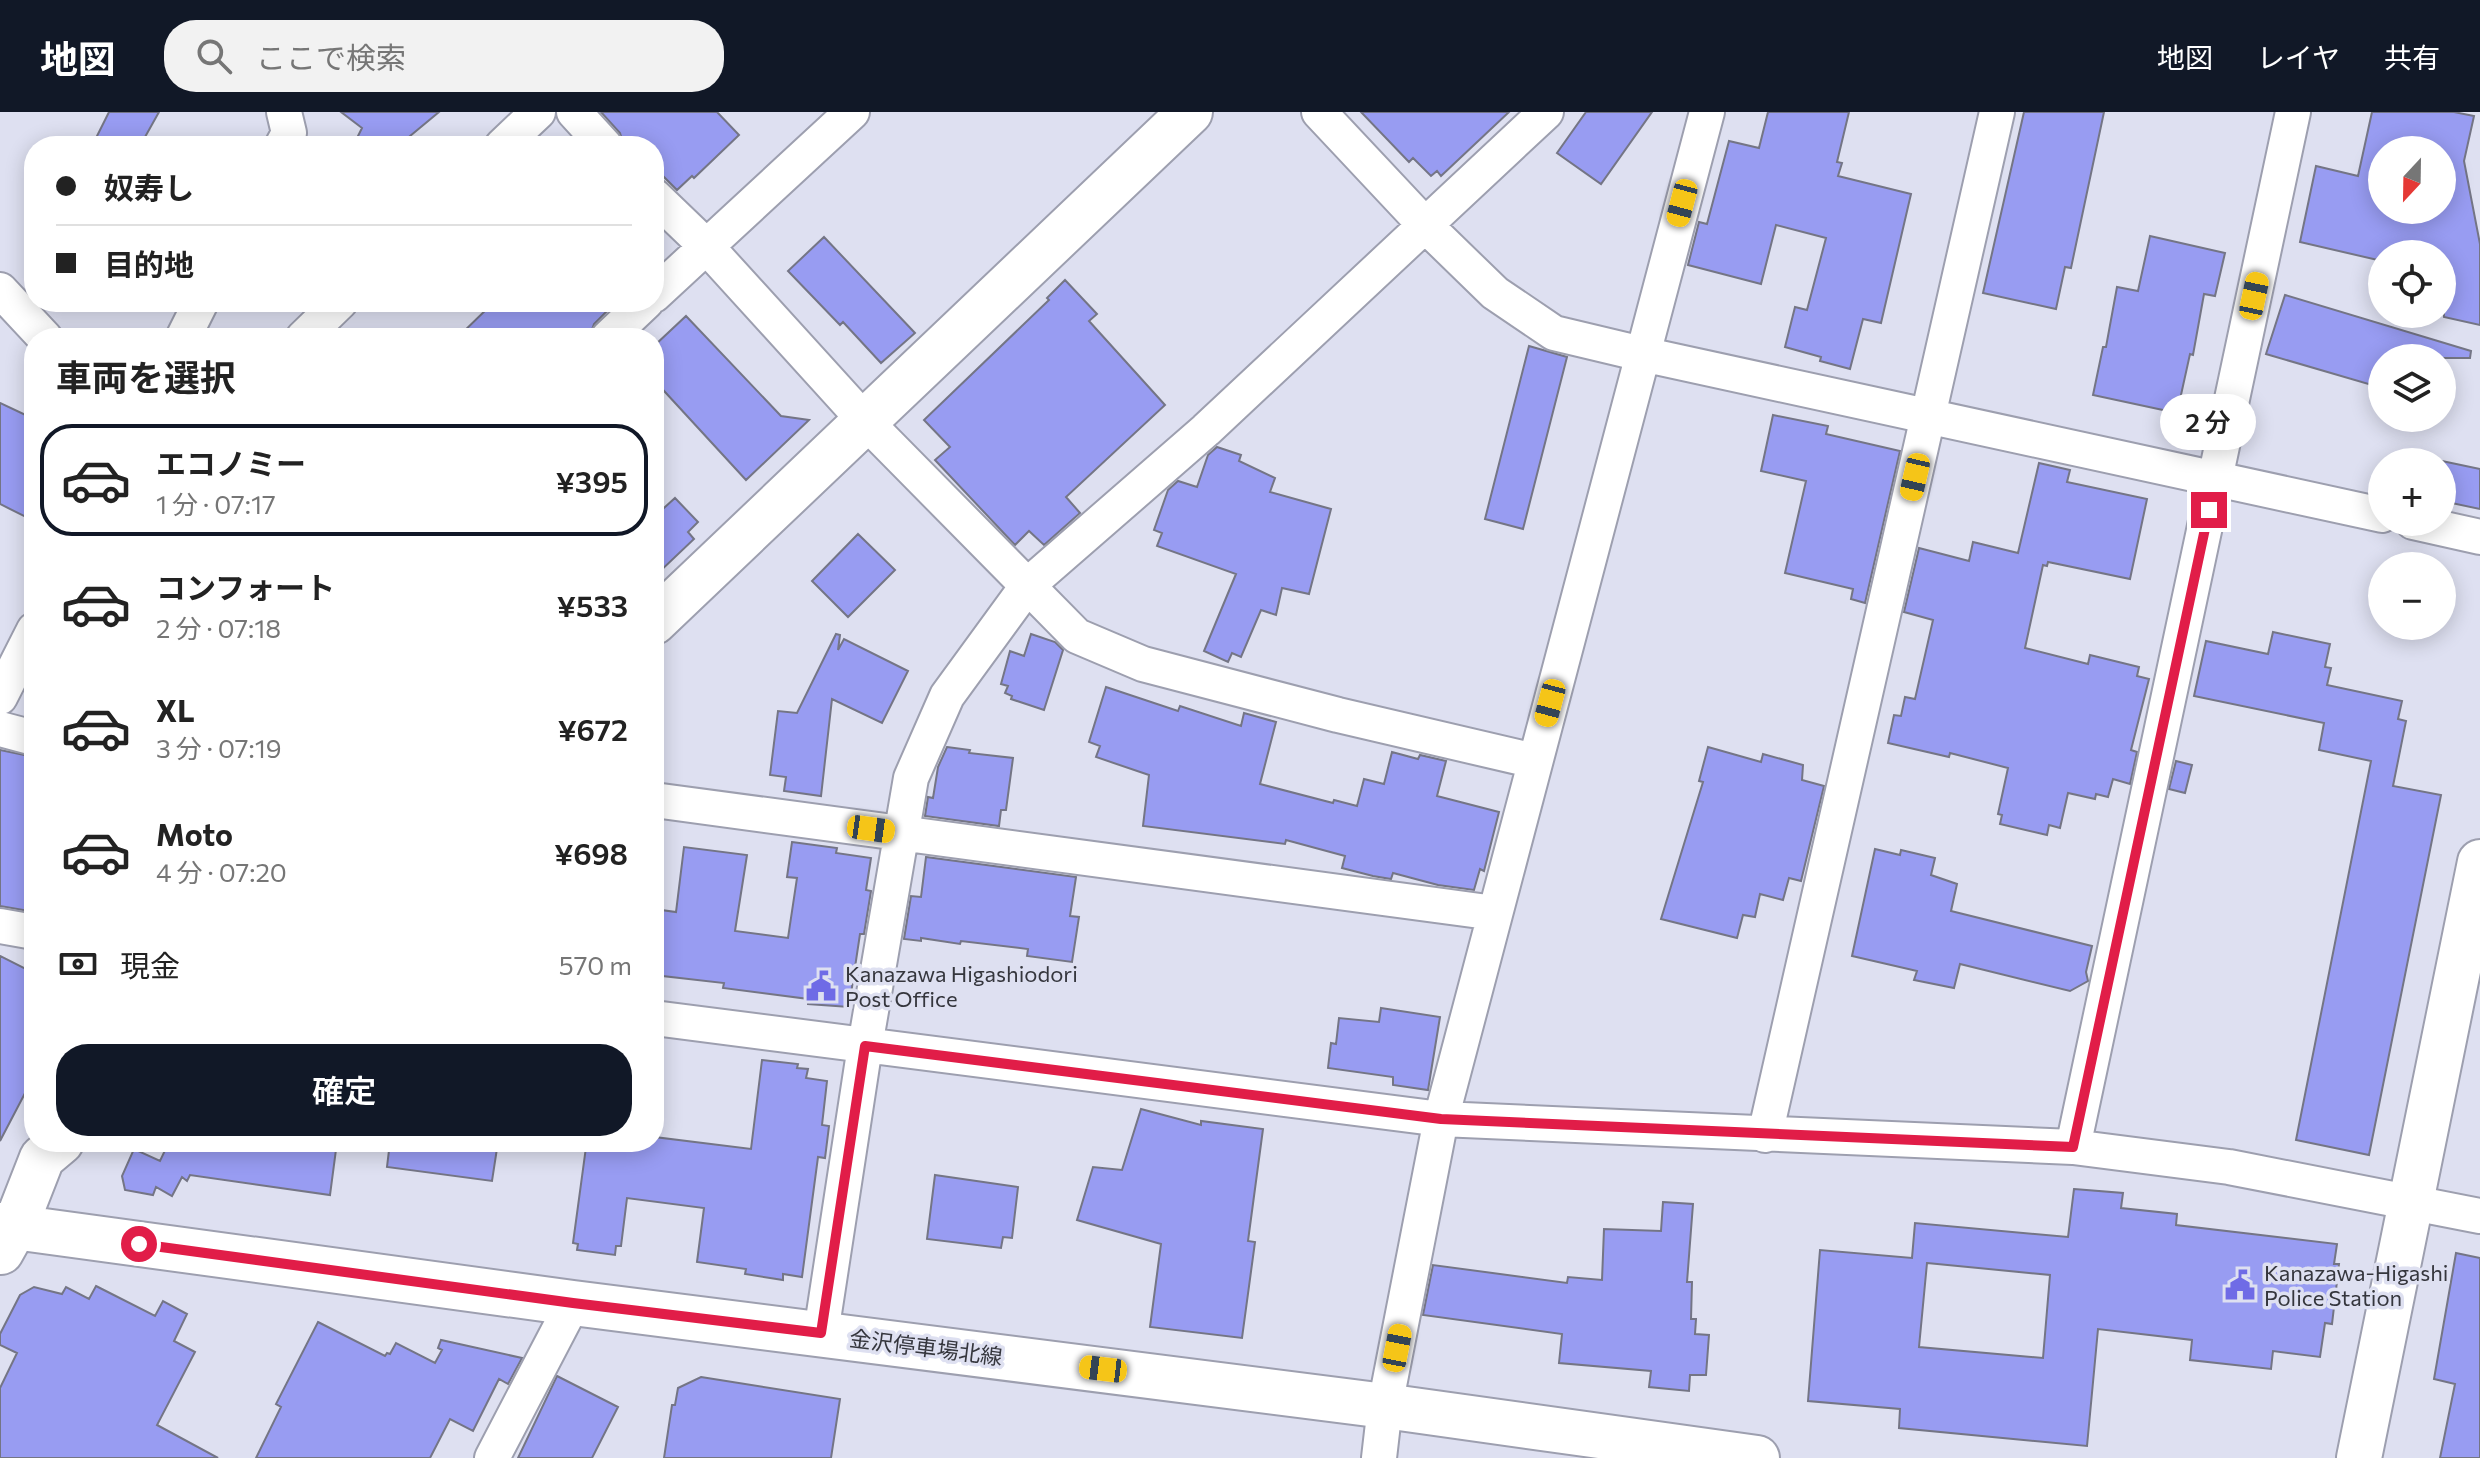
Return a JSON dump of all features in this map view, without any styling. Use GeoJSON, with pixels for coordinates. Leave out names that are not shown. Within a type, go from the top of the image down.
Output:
{"type":"FeatureCollection","features":[{"type":"Feature","properties":{"kind":"main road"},"geometry":{"type":"LineString","coordinates":[[664,613],[1190,112]]}},
{"type":"Feature","properties":{"kind":"main road"},"geometry":{"type":"LineString","coordinates":[[2359,1458],[2480,862]]}},
{"type":"Feature","properties":{"kind":"main road"},"geometry":{"type":"LineString","coordinates":[[5,1235],[42,1158],[49,1152]]}},
{"type":"Feature","properties":{"kind":"main road","name":"金沢停車場北線"},"geometry":{"type":"LineString","coordinates":[[5,1235],[821,1333],[1757,1458]]}},
{"type":"Feature","properties":{"kind":"street"},"geometry":{"type":"LineString","coordinates":[[284,112],[287,136]]}},
{"type":"Feature","properties":{"kind":"street"},"geometry":{"type":"LineString","coordinates":[[513,136],[538,112]]}},
{"type":"Feature","properties":{"kind":"street"},"geometry":{"type":"LineString","coordinates":[[574,112],[596,136]]}},
{"type":"Feature","properties":{"kind":"street"},"geometry":{"type":"LineString","coordinates":[[664,286],[852,112]]}},
{"type":"Feature","properties":{"kind":"street"},"geometry":{"type":"LineString","coordinates":[[1319,112],[1425,225],[1495,293],[1554,333],[2368,512]]}},
{"type":"Feature","properties":{"kind":"street"},"geometry":{"type":"LineString","coordinates":[[821,1333],[865,1046],[911,778],[947,696],[1028,585],[1206,430],[1546,112]]}},
{"type":"Feature","properties":{"kind":"street"},"geometry":{"type":"LineString","coordinates":[[1379,1458],[1385,1406],[1441,1119],[1707,112]]}},
{"type":"Feature","properties":{"kind":"street"},"geometry":{"type":"LineString","coordinates":[[1765,1135],[1997,112]]}},
{"type":"Feature","properties":{"kind":"street"},"geometry":{"type":"LineString","coordinates":[[2073,1147],[2293,112]]}},
{"type":"Feature","properties":{"kind":"street"},"geometry":{"type":"LineString","coordinates":[[664,206],[706,246],[866,422],[1077,636],[1143,664],[1338,715],[1535,761]]}},
{"type":"Feature","properties":{"kind":"street"},"geometry":{"type":"LineString","coordinates":[[2,295],[35,328]]}},
{"type":"Feature","properties":{"kind":"street"},"geometry":{"type":"LineString","coordinates":[[313,328],[330,312]]}},
{"type":"Feature","properties":{"kind":"street"},"geometry":{"type":"LineString","coordinates":[[619,328],[635,312]]}},
{"type":"Feature","properties":{"kind":"street"},"geometry":{"type":"LineString","coordinates":[[2456,532],[2480,537]]}},
{"type":"Feature","properties":{"kind":"street"},"geometry":{"type":"LineString","coordinates":[[0,697],[24,650]]}},
{"type":"Feature","properties":{"kind":"street"},"geometry":{"type":"LineString","coordinates":[[0,729],[24,735]]}},
{"type":"Feature","properties":{"kind":"street"},"geometry":{"type":"LineString","coordinates":[[664,801],[1495,913]]}},
{"type":"Feature","properties":{"kind":"street"},"geometry":{"type":"LineString","coordinates":[[0,926],[24,930]]}},
{"type":"Feature","properties":{"kind":"street"},"geometry":{"type":"LineString","coordinates":[[664,1019],[1441,1119],[2073,1147],[2229,1167],[2480,1216]]}},
{"type":"Feature","properties":{"kind":"street"},"geometry":{"type":"LineString","coordinates":[[492,1458],[573,1303]]}},
{"type":"Feature","properties":{"kind":"building"},"geometry":{"type":"Polygon","coordinates":[[[109,112],[159,112],[146,136],[97,136],[109,112]]]}},
{"type":"Feature","properties":{"kind":"building"},"geometry":{"type":"Polygon","coordinates":[[[341,112],[439,112],[410,136],[358,136],[362,128],[341,112]]]}},
{"type":"Feature","properties":{"kind":"building"},"geometry":{"type":"Polygon","coordinates":[[[601,112],[717,112],[739,135],[677,190],[664,177],[664,136],[621,136],[601,112]]]}},
{"type":"Feature","properties":{"kind":"building"},"geometry":{"type":"Polygon","coordinates":[[[1361,112],[1509,112],[1441,176],[1437,171],[1431,176],[1413,158],[1409,162],[1361,112]]]}},
{"type":"Feature","properties":{"kind":"building"},"geometry":{"type":"Polygon","coordinates":[[[1586,112],[1652,112],[1601,184],[1557,153],[1586,112]]]}},
{"type":"Feature","properties":{"kind":"building"},"geometry":{"type":"Polygon","coordinates":[[[1768,112],[1849,112],[1837,162],[1842,163],[1838,176],[1911,194],[1881,323],[1863,319],[1850,369],[1785,347],[1795,307],[1807,310],[1826,238],[1776,225],[1761,284],[1688,265],[1699,222],[1707,224],[1729,141],[1759,148],[1768,112]]]}},
{"type":"Feature","properties":{"kind":"building"},"geometry":{"type":"Polygon","coordinates":[[[2024,112],[2104,112],[2071,268],[2065,267],[2056,309],[1983,293],[2024,112]]]}},
{"type":"Feature","properties":{"kind":"building"},"geometry":{"type":"Polygon","coordinates":[[[2372,112],[2454,112],[2474,116],[2464,161],[2480,244],[2480,325],[2456,320],[2456,240],[2368,240],[2368,258],[2300,242],[2316,166],[2358,176],[2372,112]]]}},
{"type":"Feature","properties":{"kind":"building"},"geometry":{"type":"Polygon","coordinates":[[[2150,236],[2225,253],[2215,296],[2204,294],[2193,355],[2190,354],[2177,413],[2093,395],[2117,287],[2138,291],[2150,236]]]}},
{"type":"Feature","properties":{"kind":"building"},"geometry":{"type":"Polygon","coordinates":[[[824,237],[915,333],[881,363],[843,322],[840,325],[788,271],[824,237]]]}},
{"type":"Feature","properties":{"kind":"building"},"geometry":{"type":"Polygon","coordinates":[[[1065,280],[1097,314],[1089,321],[1165,405],[1066,497],[1080,513],[1044,545],[1029,531],[1015,545],[935,460],[950,447],[924,420],[1049,300],[1047,298],[1065,280]]]}},
{"type":"Feature","properties":{"kind":"building"},"geometry":{"type":"Polygon","coordinates":[[[2285,295],[2368,320],[2368,328],[2395,328],[2448,344],[2368,344],[2368,384],[2266,354],[2285,295]]]}},
{"type":"Feature","properties":{"kind":"building"},"geometry":{"type":"Polygon","coordinates":[[[484,312],[606,312],[593,328],[467,328],[484,312]]]}},
{"type":"Feature","properties":{"kind":"building"},"geometry":{"type":"Polygon","coordinates":[[[686,316],[781,416],[809,420],[746,480],[664,391],[664,337],[686,316]]]}},
{"type":"Feature","properties":{"kind":"building"},"geometry":{"type":"Polygon","coordinates":[[[1529,346],[1567,357],[1523,529],[1485,519],[1529,346]]]}},
{"type":"Feature","properties":{"kind":"building"},"geometry":{"type":"Polygon","coordinates":[[[2456,346],[2471,351],[2470,358],[2456,358],[2456,346]]]}},
{"type":"Feature","properties":{"kind":"building"},"geometry":{"type":"Polygon","coordinates":[[[0,403],[24,414],[24,516],[0,504],[0,403]]]}},
{"type":"Feature","properties":{"kind":"building"},"geometry":{"type":"Polygon","coordinates":[[[1773,415],[1828,426],[1826,434],[1900,451],[1865,603],[1851,599],[1853,589],[1785,573],[1806,481],[1761,471],[1773,415]]]}},
{"type":"Feature","properties":{"kind":"building"},"geometry":{"type":"Polygon","coordinates":[[[1217,447],[1241,455],[1239,461],[1275,478],[1270,492],[1331,509],[1309,594],[1282,588],[1276,615],[1261,610],[1241,657],[1232,653],[1228,662],[1204,651],[1236,574],[1157,546],[1162,533],[1154,530],[1168,490],[1178,481],[1197,487],[1208,455],[1217,447]]]}},
{"type":"Feature","properties":{"kind":"building"},"geometry":{"type":"Polygon","coordinates":[[[2039,463],[2070,470],[2067,482],[2147,499],[2130,579],[2048,562],[2047,566],[2043,565],[2025,648],[2088,664],[2090,655],[2139,667],[2137,676],[2149,679],[2131,750],[2137,752],[2130,784],[2113,779],[2108,797],[2096,794],[2095,799],[2068,793],[2060,828],[2049,825],[2047,835],[2000,824],[2002,815],[1998,814],[2008,768],[1950,753],[1949,757],[1888,743],[1894,715],[1901,716],[1905,697],[1915,699],[1933,620],[1904,612],[1919,548],[1969,561],[1973,542],[2018,553],[2039,463]]]}},
{"type":"Feature","properties":{"kind":"building"},"geometry":{"type":"Polygon","coordinates":[[[2456,464],[2480,469],[2480,509],[2456,504],[2456,464]]]}},
{"type":"Feature","properties":{"kind":"building"},"geometry":{"type":"Polygon","coordinates":[[[675,498],[698,522],[688,532],[694,539],[664,568],[664,508],[675,498]]]}},
{"type":"Feature","properties":{"kind":"building"},"geometry":{"type":"Polygon","coordinates":[[[858,534],[895,570],[848,617],[812,581],[858,534]]]}},
{"type":"Feature","properties":{"kind":"building"},"geometry":{"type":"Polygon","coordinates":[[[2273,632],[2330,644],[2325,667],[2331,668],[2327,685],[2402,701],[2398,719],[2406,721],[2393,786],[2441,795],[2369,1155],[2296,1140],[2371,761],[2319,750],[2324,723],[2194,696],[2206,641],[2268,654],[2273,632]]]}},
{"type":"Feature","properties":{"kind":"building"},"geometry":{"type":"Polygon","coordinates":[[[836,634],[840,635],[838,650],[844,639],[908,671],[882,723],[832,699],[821,796],[784,791],[786,777],[770,775],[778,711],[797,713],[836,634]]]}},
{"type":"Feature","properties":{"kind":"building"},"geometry":{"type":"Polygon","coordinates":[[[1031,634],[1055,642],[1063,650],[1044,710],[1011,699],[1012,696],[1005,693],[1008,686],[1001,684],[1010,651],[1024,656],[1031,634]]]}},
{"type":"Feature","properties":{"kind":"building"},"geometry":{"type":"Polygon","coordinates":[[[1106,687],[1178,711],[1180,706],[1241,726],[1244,713],[1276,722],[1260,784],[1333,803],[1334,800],[1357,806],[1364,779],[1384,784],[1392,752],[1418,759],[1420,755],[1446,761],[1437,796],[1499,812],[1484,871],[1480,869],[1474,890],[1438,885],[1393,873],[1391,879],[1342,868],[1345,856],[1286,840],[1285,844],[1143,826],[1149,775],[1096,757],[1100,746],[1089,742],[1106,687]]]}},
{"type":"Feature","properties":{"kind":"building"},"geometry":{"type":"Polygon","coordinates":[[[947,747],[1013,758],[1006,810],[1001,810],[999,826],[925,816],[928,797],[933,798],[938,767],[947,747]]]}},
{"type":"Feature","properties":{"kind":"building"},"geometry":{"type":"Polygon","coordinates":[[[1708,747],[1761,762],[1763,754],[1803,765],[1802,780],[1824,786],[1801,881],[1789,878],[1783,900],[1760,894],[1755,917],[1743,915],[1737,938],[1661,919],[1703,782],[1699,781],[1708,747]]]}},
{"type":"Feature","properties":{"kind":"building"},"geometry":{"type":"Polygon","coordinates":[[[0,750],[24,755],[24,910],[0,906],[0,750]]]}},
{"type":"Feature","properties":{"kind":"building"},"geometry":{"type":"Polygon","coordinates":[[[2176,761],[2192,765],[2185,793],[2169,789],[2176,761]]]}},
{"type":"Feature","properties":{"kind":"building"},"geometry":{"type":"Polygon","coordinates":[[[792,842],[837,848],[836,853],[871,858],[866,890],[871,891],[864,934],[860,934],[849,1007],[808,1004],[808,999],[723,988],[724,983],[664,976],[664,910],[676,912],[684,847],[747,855],[735,931],[788,938],[797,878],[787,877],[792,842]]]}},
{"type":"Feature","properties":{"kind":"building"},"geometry":{"type":"Polygon","coordinates":[[[1875,849],[1900,855],[1901,850],[1935,858],[1931,875],[1957,884],[1951,911],[2092,946],[2086,972],[2088,981],[2070,991],[1960,964],[1954,988],[1914,980],[1917,971],[1852,956],[1875,849]]]}},
{"type":"Feature","properties":{"kind":"building"},"geometry":{"type":"Polygon","coordinates":[[[926,857],[1076,877],[1070,916],[1079,917],[1072,962],[1027,956],[1028,949],[961,941],[960,944],[921,938],[921,941],[904,939],[911,896],[921,897],[926,857]]]}},
{"type":"Feature","properties":{"kind":"building"},"geometry":{"type":"Polygon","coordinates":[[[0,956],[24,968],[24,1095],[0,1141],[0,956]]]}},
{"type":"Feature","properties":{"kind":"building"},"geometry":{"type":"Polygon","coordinates":[[[1381,1008],[1440,1017],[1428,1090],[1393,1085],[1393,1077],[1328,1068],[1331,1043],[1336,1044],[1339,1018],[1379,1022],[1381,1008]]]}},
{"type":"Feature","properties":{"kind":"building"},"geometry":{"type":"Polygon","coordinates":[[[762,1060],[798,1064],[797,1068],[808,1069],[806,1078],[827,1081],[822,1125],[829,1126],[825,1158],[818,1157],[802,1277],[783,1274],[783,1280],[745,1274],[746,1269],[697,1262],[704,1208],[627,1198],[621,1246],[616,1246],[615,1255],[577,1250],[578,1244],[573,1243],[585,1152],[664,1152],[664,1138],[751,1149],[762,1060]]]}},
{"type":"Feature","properties":{"kind":"building"},"geometry":{"type":"Polygon","coordinates":[[[1141,1109],[1201,1125],[1201,1121],[1263,1129],[1248,1241],[1255,1242],[1242,1338],[1150,1327],[1161,1244],[1077,1220],[1093,1167],[1122,1170],[1141,1109]]]}},
{"type":"Feature","properties":{"kind":"building"},"geometry":{"type":"Polygon","coordinates":[[[133,1152],[140,1152],[160,1161],[164,1152],[336,1152],[330,1195],[190,1175],[187,1181],[182,1177],[172,1196],[156,1187],[153,1195],[125,1190],[122,1176],[133,1152]]]}},
{"type":"Feature","properties":{"kind":"building"},"geometry":{"type":"Polygon","coordinates":[[[389,1152],[496,1152],[492,1181],[387,1167],[389,1152]]]}},
{"type":"Feature","properties":{"kind":"building"},"geometry":{"type":"Polygon","coordinates":[[[935,1175],[1018,1187],[1012,1238],[1003,1237],[1001,1248],[927,1239],[935,1175]]]}},
{"type":"Feature","properties":{"kind":"building"},"geometry":{"type":"Polygon","coordinates":[[[2074,1189],[2123,1193],[2121,1208],[2177,1214],[2176,1225],[2337,1244],[2334,1264],[2339,1264],[2332,1324],[2325,1323],[2320,1357],[2273,1351],[2271,1369],[2190,1360],[2192,1340],[2098,1329],[2087,1446],[1899,1428],[1900,1409],[1808,1401],[1820,1250],[1912,1258],[1915,1223],[2068,1237],[2074,1189]],[[1927,1263],[1919,1347],[2043,1358],[2050,1275],[1927,1263]]]}},
{"type":"Feature","properties":{"kind":"building"},"geometry":{"type":"Polygon","coordinates":[[[1663,1202],[1693,1204],[1687,1282],[1692,1282],[1691,1319],[1696,1319],[1695,1334],[1709,1335],[1706,1375],[1690,1375],[1689,1391],[1649,1387],[1651,1371],[1559,1363],[1562,1334],[1423,1315],[1433,1265],[1567,1283],[1568,1277],[1602,1280],[1604,1229],[1661,1231],[1663,1202]]]}},
{"type":"Feature","properties":{"kind":"building"},"geometry":{"type":"Polygon","coordinates":[[[2456,1253],[2480,1258],[2480,1458],[2440,1458],[2455,1384],[2434,1379],[2456,1253]]]}},
{"type":"Feature","properties":{"kind":"building"},"geometry":{"type":"Polygon","coordinates":[[[96,1286],[155,1316],[163,1301],[187,1314],[174,1341],[195,1352],[157,1425],[218,1458],[0,1458],[0,1388],[17,1353],[0,1345],[0,1334],[20,1295],[34,1287],[62,1294],[66,1287],[89,1299],[96,1286]]]}},
{"type":"Feature","properties":{"kind":"building"},"geometry":{"type":"Polygon","coordinates":[[[318,1322],[385,1356],[390,1354],[396,1343],[435,1363],[442,1350],[438,1348],[441,1340],[522,1358],[508,1384],[499,1379],[473,1431],[450,1419],[430,1458],[256,1458],[281,1407],[276,1404],[318,1322]]]}},
{"type":"Feature","properties":{"kind":"building"},"geometry":{"type":"Polygon","coordinates":[[[557,1376],[618,1407],[592,1458],[518,1458],[557,1376]]]}},
{"type":"Feature","properties":{"kind":"building"},"geometry":{"type":"Polygon","coordinates":[[[701,1377],[840,1399],[831,1458],[664,1458],[672,1405],[675,1405],[678,1388],[701,1377]]]}},
{"type":"Feature","properties":{"kind":"place","name":"Kanazawa Higashiodori Post Office"},"geometry":{"type":"Point","coordinates":[821,986]}},
{"type":"Feature","properties":{"kind":"place","name":"Kanazawa-Higashi Police Station"},"geometry":{"type":"Point","coordinates":[2240,1285]}},
{"type":"Feature","properties":{"kind":"route"},"geometry":{"type":"LineString","coordinates":[[139,1244],[821,1333],[865,1046],[1441,1119],[2073,1147],[2209,510]]}}]}
